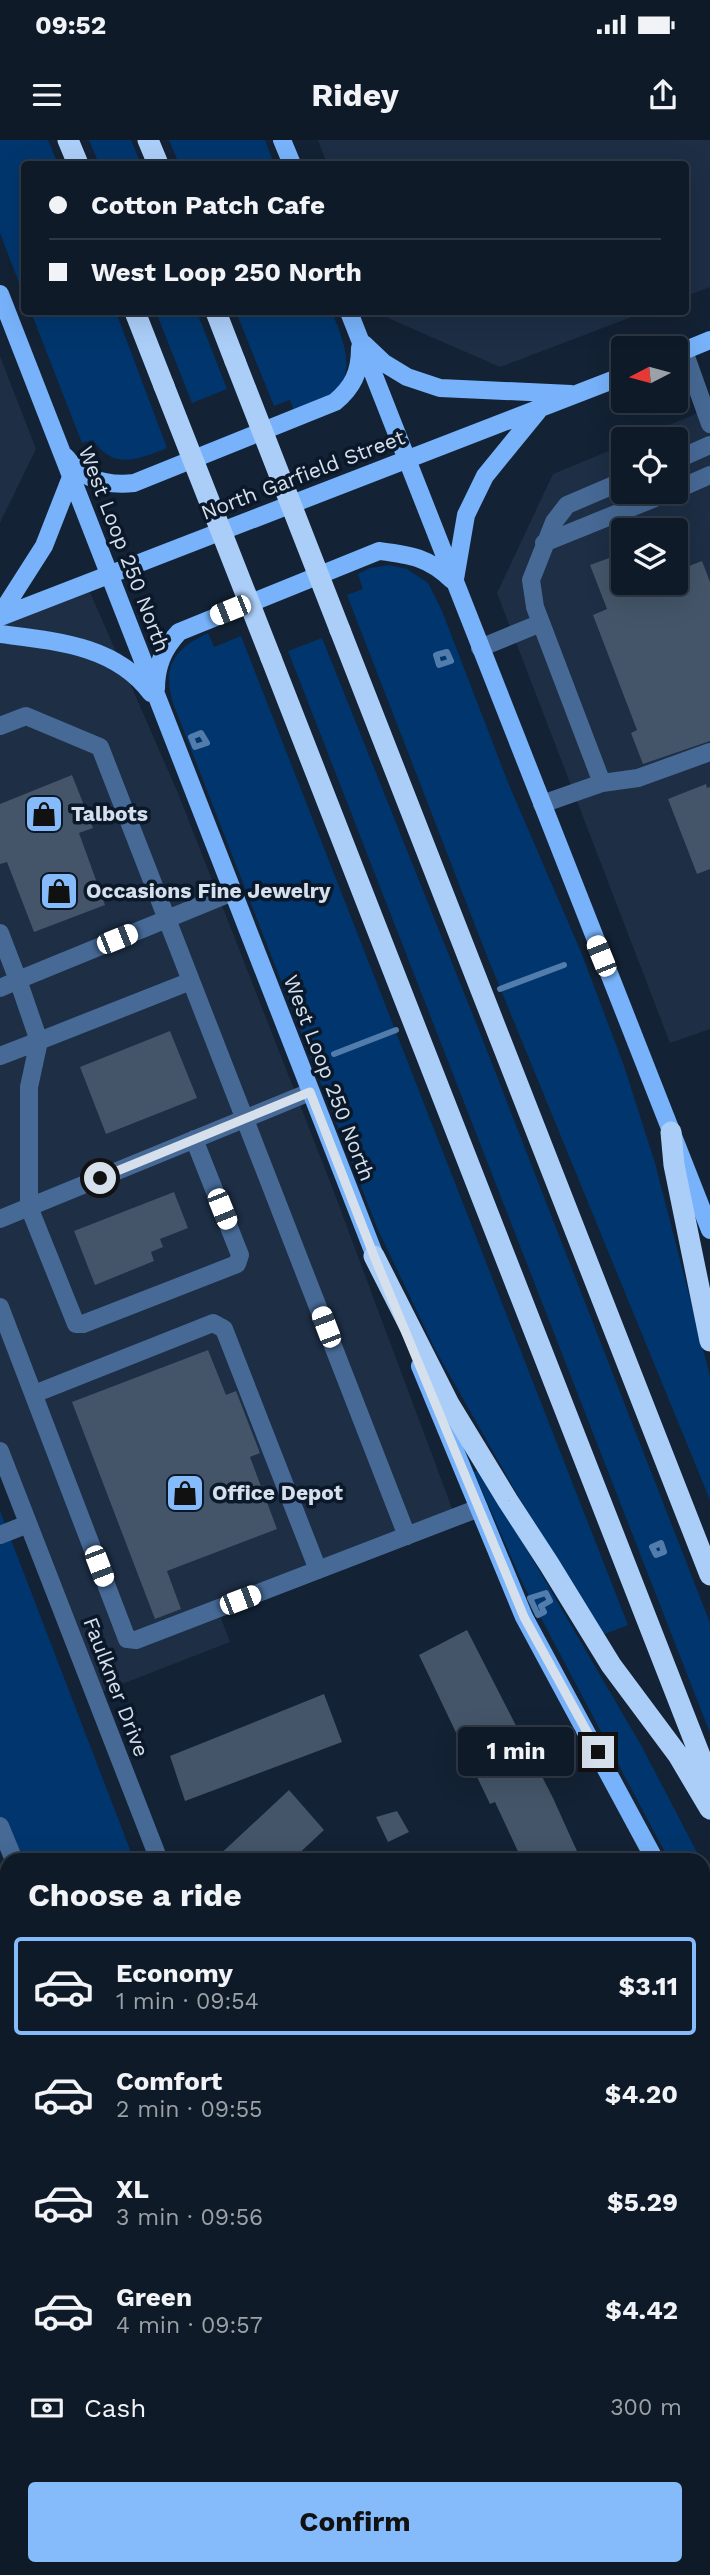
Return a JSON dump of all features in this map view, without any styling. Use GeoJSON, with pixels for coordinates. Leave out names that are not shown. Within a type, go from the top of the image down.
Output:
{"type":"FeatureCollection","features":[{"type":"Feature","properties":{"kind":"highway"},"geometry":{"type":"LineString","coordinates":[[68,140],[77,161]]}},
{"type":"Feature","properties":{"kind":"highway"},"geometry":{"type":"LineString","coordinates":[[148,140],[157,161]]}},
{"type":"Feature","properties":{"kind":"highway"},"geometry":{"type":"LineString","coordinates":[[136,315],[710,1781]]}},
{"type":"Feature","properties":{"kind":"highway"},"geometry":{"type":"LineString","coordinates":[[216,315],[710,1575]]}},
{"type":"Feature","properties":{"kind":"highway"},"geometry":{"type":"LineString","coordinates":[[671,1132],[674,1165],[710,1340]]}},
{"type":"Feature","properties":{"kind":"highway"},"geometry":{"type":"LineString","coordinates":[[374,1256],[449,1404],[596,1642],[678,1755],[710,1809]]}},
{"type":"Feature","properties":{"kind":"main road"},"geometry":{"type":"LineString","coordinates":[[282,140],[291,161]]}},
{"type":"Feature","properties":{"kind":"main road","name":"West Loop 250 North"},"geometry":{"type":"LineString","coordinates":[[0,294],[374,1256],[524,1617],[652,1853]]}},
{"type":"Feature","properties":{"kind":"main road"},"geometry":{"type":"LineString","coordinates":[[350,315],[710,1230]]}},
{"type":"Feature","properties":{"kind":"main road"},"geometry":{"type":"LineString","coordinates":[[61,451],[78,470],[98,482],[134,483],[335,402],[350,387],[360,367],[359,339]]}},
{"type":"Feature","properties":{"kind":"main road"},"geometry":{"type":"LineString","coordinates":[[359,339],[384,363],[407,377],[440,388],[576,395]]}},
{"type":"Feature","properties":{"kind":"main road"},"geometry":{"type":"LineString","coordinates":[[688,349],[710,341]]}},
{"type":"Feature","properties":{"kind":"main road","name":"North Garfield Street"},"geometry":{"type":"LineString","coordinates":[[0,616],[611,381]]}},
{"type":"Feature","properties":{"kind":"main road"},"geometry":{"type":"LineString","coordinates":[[454,583],[466,515],[485,476],[538,411]]}},
{"type":"Feature","properties":{"kind":"main road"},"geometry":{"type":"LineString","coordinates":[[0,616],[47,539],[71,477]]}},
{"type":"Feature","properties":{"kind":"main road"},"geometry":{"type":"LineString","coordinates":[[159,701],[156,676],[161,657],[179,632],[379,551],[410,555],[430,562],[454,583]]}},
{"type":"Feature","properties":{"kind":"main road"},"geometry":{"type":"LineString","coordinates":[[0,634],[66,642],[112,659],[141,680],[159,701]]}},
{"type":"Feature","properties":{"kind":"street"},"geometry":{"type":"LineString","coordinates":[[688,371],[710,424]]}},
{"type":"Feature","properties":{"kind":"street"},"geometry":{"type":"LineString","coordinates":[[688,455],[710,445]]}},
{"type":"Feature","properties":{"kind":"street"},"geometry":{"type":"LineString","coordinates":[[688,485],[710,475]]}},
{"type":"Feature","properties":{"kind":"street"},"geometry":{"type":"LineString","coordinates":[[602,783],[541,623],[531,593],[531,580],[554,522],[567,505],[611,486]]}},
{"type":"Feature","properties":{"kind":"street"},"geometry":{"type":"LineString","coordinates":[[544,543],[640,504]]}},
{"type":"Feature","properties":{"kind":"street"},"geometry":{"type":"LineString","coordinates":[[480,648],[541,623]]}},
{"type":"Feature","properties":{"kind":"street"},"geometry":{"type":"LineString","coordinates":[[0,726],[26,716],[100,747],[407,1536]]}},
{"type":"Feature","properties":{"kind":"street"},"geometry":{"type":"LineString","coordinates":[[542,804],[602,783],[638,778],[710,751]]}},
{"type":"Feature","properties":{"kind":"street"},"geometry":{"type":"LineString","coordinates":[[0,988],[233,892]]}},
{"type":"Feature","properties":{"kind":"street"},"geometry":{"type":"LineString","coordinates":[[0,933],[39,1041],[29,1087],[29,1207],[76,1324],[83,1324],[237,1264],[240,1255],[194,1139]]}},
{"type":"Feature","properties":{"kind":"street"},"geometry":{"type":"LineString","coordinates":[[0,1056],[191,981]]}},
{"type":"Feature","properties":{"kind":"street"},"geometry":{"type":"LineString","coordinates":[[0,1219],[310,1092]]}},
{"type":"Feature","properties":{"kind":"street"},"geometry":{"type":"LineString","coordinates":[[0,1307],[127,1639],[136,1640],[479,1508]]}},
{"type":"Feature","properties":{"kind":"street"},"geometry":{"type":"LineString","coordinates":[[34,1394],[213,1323],[224,1329],[318,1570]]}},
{"type":"Feature","properties":{"kind":"street","name":"Faulkner Drive"},"geometry":{"type":"LineString","coordinates":[[0,1451],[156,1853]]}},
{"type":"Feature","properties":{"kind":"street"},"geometry":{"type":"LineString","coordinates":[[0,1535],[28,1524]]}},
{"type":"Feature","properties":{"kind":"street"},"geometry":{"type":"LineString","coordinates":[[0,1826],[11,1853]]}},
{"type":"Feature","properties":{"kind":"shaded area"},"geometry":{"type":"Polygon","coordinates":[[[0,140],[48,140],[57,161],[21,161],[21,288],[0,233],[0,140]]]}},
{"type":"Feature","properties":{"kind":"shaded area"},"geometry":{"type":"Polygon","coordinates":[[[89,140],[131,140],[140,161],[98,161],[89,140]]]}},
{"type":"Feature","properties":{"kind":"shaded area"},"geometry":{"type":"Polygon","coordinates":[[[169,140],[265,140],[273,161],[178,161],[169,140]]]}},
{"type":"Feature","properties":{"kind":"shaded area"},"geometry":{"type":"Polygon","coordinates":[[[318,140],[710,140],[710,287],[689,295],[689,161],[326,161],[318,140]]]}},
{"type":"Feature","properties":{"kind":"shaded area"},"geometry":{"type":"Polygon","coordinates":[[[32,315],[117,315],[167,448],[127,460],[109,456],[93,440],[82,443],[32,315]]]}},
{"type":"Feature","properties":{"kind":"shaded area"},"geometry":{"type":"Polygon","coordinates":[[[157,315],[198,315],[227,389],[192,403],[157,315]]]}},
{"type":"Feature","properties":{"kind":"shaded area"},"geometry":{"type":"Polygon","coordinates":[[[237,315],[333,315],[346,356],[344,378],[338,388],[317,404],[295,413],[290,400],[274,406],[237,315]]]}},
{"type":"Feature","properties":{"kind":"shaded area"},"geometry":{"type":"Polygon","coordinates":[[[386,315],[637,315],[500,367],[388,318],[386,315]]]}},
{"type":"Feature","properties":{"kind":"shaded area"},"geometry":{"type":"Polygon","coordinates":[[[0,356],[36,449],[0,523],[0,356]]]}},
{"type":"Feature","properties":{"kind":"shaded area"},"geometry":{"type":"Polygon","coordinates":[[[710,408],[710,1029],[670,1043],[497,593],[553,474],[611,450],[611,504],[688,504],[688,427],[665,427],[710,408]]]}},
{"type":"Feature","properties":{"kind":"shaded area"},"geometry":{"type":"Polygon","coordinates":[[[389,565],[407,569],[428,583],[442,611],[509,785],[581,952],[624,1066],[655,1163],[710,1376],[710,1500],[485,951],[347,595],[363,589],[358,574],[370,568],[389,565]]]}},
{"type":"Feature","properties":{"kind":"shaded area"},"geometry":{"type":"Polygon","coordinates":[[[86,583],[178,793],[331,1184],[456,1519],[219,1613],[230,1642],[94,1695],[0,1450],[0,617],[86,583]]]}},
{"type":"Feature","properties":{"kind":"shaded area"},"geometry":{"type":"Polygon","coordinates":[[[208,633],[214,647],[241,636],[628,1625],[602,1635],[537,1529],[436,1351],[378,1230],[173,703],[169,679],[174,660],[187,645],[208,633]]]}},
{"type":"Feature","properties":{"kind":"shaded area"},"geometry":{"type":"Polygon","coordinates":[[[322,638],[482,1038],[710,1623],[710,1733],[288,651],[322,638]]]}},
{"type":"Feature","properties":{"kind":"shaded area"},"geometry":{"type":"Polygon","coordinates":[[[480,1469],[642,1747],[697,1853],[665,1853],[523,1584],[474,1472],[480,1469]]]}},
{"type":"Feature","properties":{"kind":"shaded area"},"geometry":{"type":"Polygon","coordinates":[[[0,1511],[131,1853],[9,1853],[0,1830],[0,1511]]]}},
{"type":"Feature","properties":{"kind":"building"},"geometry":{"type":"Polygon","coordinates":[[[611,557],[611,595],[688,595],[688,566],[702,561],[710,582],[710,741],[643,764],[631,733],[637,730],[593,615],[607,609],[590,565],[611,557]]]}},
{"type":"Feature","properties":{"kind":"building"},"geometry":{"type":"Polygon","coordinates":[[[72,775],[93,828],[79,833],[105,905],[34,932],[7,862],[0,864],[0,804],[72,775]]]}},
{"type":"Feature","properties":{"kind":"building"},"geometry":{"type":"Polygon","coordinates":[[[706,784],[707,788],[710,787],[710,869],[697,874],[668,799],[706,784]]]}},
{"type":"Feature","properties":{"kind":"building"},"geometry":{"type":"Polygon","coordinates":[[[170,1031],[197,1098],[106,1134],[80,1067],[170,1031]]]}},
{"type":"Feature","properties":{"kind":"building"},"geometry":{"type":"Polygon","coordinates":[[[174,1192],[188,1228],[160,1239],[163,1247],[151,1252],[154,1261],[95,1285],[74,1231],[174,1192]]]}},
{"type":"Feature","properties":{"kind":"building","name":"Office Depot"},"geometry":{"type":"Polygon","coordinates":[[[208,1350],[226,1395],[236,1391],[260,1453],[250,1457],[277,1529],[167,1571],[181,1609],[155,1619],[72,1402],[208,1350]]]}},
{"type":"Feature","properties":{"kind":"building"},"geometry":{"type":"Polygon","coordinates":[[[467,1630],[553,1798],[578,1853],[519,1853],[495,1802],[490,1804],[419,1655],[467,1630]]]}},
{"type":"Feature","properties":{"kind":"building"},"geometry":{"type":"Polygon","coordinates":[[[324,1694],[342,1742],[185,1801],[170,1756],[324,1694]]]}},
{"type":"Feature","properties":{"kind":"building"},"geometry":{"type":"Polygon","coordinates":[[[289,1790],[324,1830],[299,1853],[222,1853],[289,1790]]]}},
{"type":"Feature","properties":{"kind":"building"},"geometry":{"type":"Polygon","coordinates":[[[397,1811],[409,1832],[388,1842],[376,1817],[397,1811]]]}},
{"type":"Feature","properties":{"kind":"waterway"},"geometry":{"type":"LineString","coordinates":[[447,652],[451,661],[439,665],[436,655],[447,652]]}},
{"type":"Feature","properties":{"kind":"waterway"},"geometry":{"type":"LineString","coordinates":[[201,733],[207,743],[195,747],[191,737],[201,733]]}},
{"type":"Feature","properties":{"kind":"waterway"},"geometry":{"type":"LineString","coordinates":[[500,989],[564,965]]}},
{"type":"Feature","properties":{"kind":"waterway"},"geometry":{"type":"LineString","coordinates":[[334,1054],[396,1030]]}},
{"type":"Feature","properties":{"kind":"waterway"},"geometry":{"type":"LineString","coordinates":[[661,1543],[664,1552],[656,1555],[652,1547],[661,1543]]}},
{"type":"Feature","properties":{"kind":"waterway"},"geometry":{"type":"LineString","coordinates":[[546,1593],[550,1601],[541,1606],[544,1612],[538,1615],[530,1598],[546,1593]]}},
{"type":"Feature","properties":{"kind":"place","name":"Talbots"},"geometry":{"type":"Point","coordinates":[44,814]}},
{"type":"Feature","properties":{"kind":"place","name":"Occasions Fine Jewelry"},"geometry":{"type":"Point","coordinates":[59,891]}},
{"type":"Feature","properties":{"kind":"place","name":"Office Depot"},"geometry":{"type":"Point","coordinates":[185,1493]}},
{"type":"Feature","properties":{"kind":"route"},"geometry":{"type":"LineString","coordinates":[[100,1178],[310,1092],[374,1256],[524,1617],[598,1752]]}}]}
